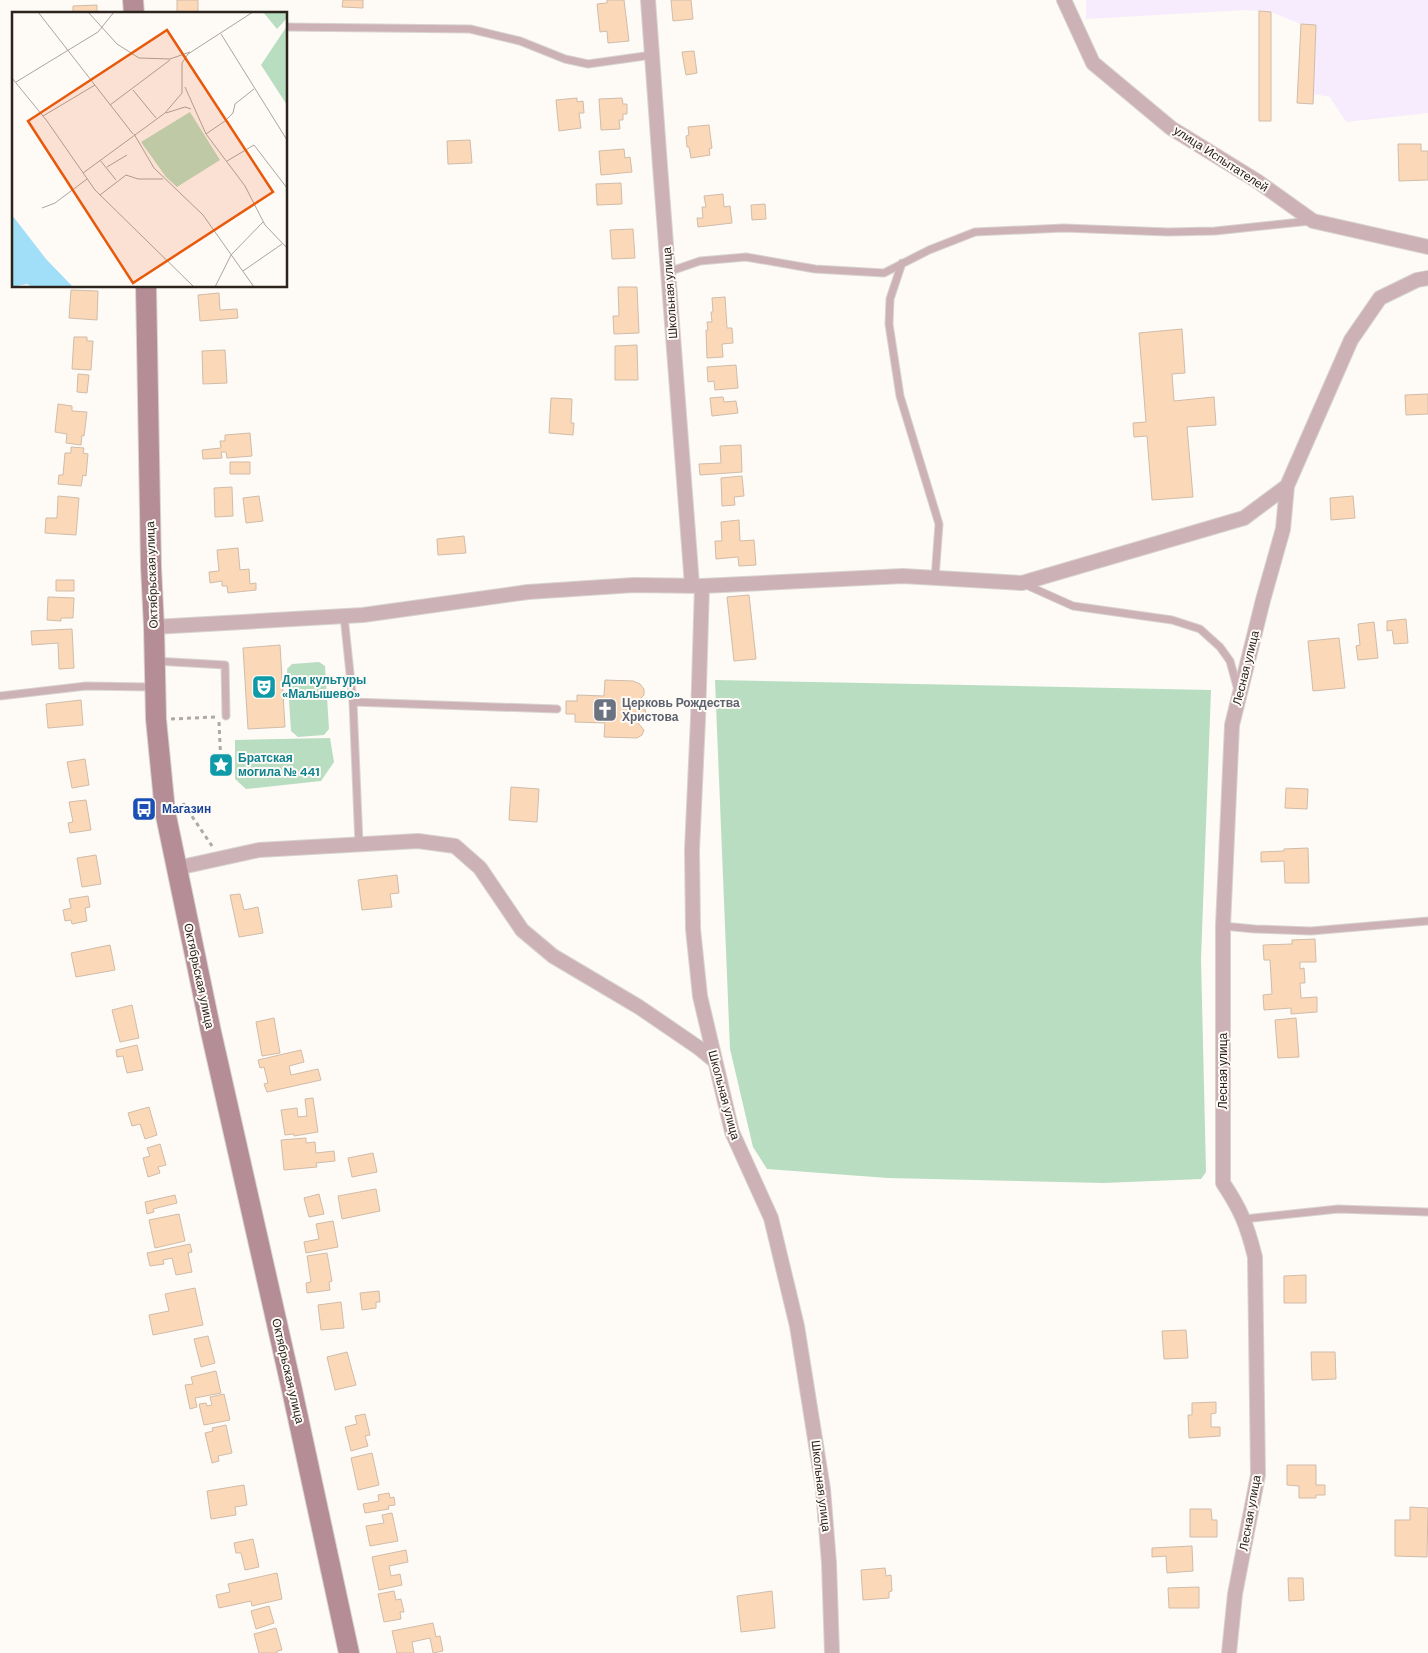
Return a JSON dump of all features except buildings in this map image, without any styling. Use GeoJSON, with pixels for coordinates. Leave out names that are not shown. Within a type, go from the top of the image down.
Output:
{"type":"FeatureCollection","features":[{"type":"Feature","properties":{"kind":"street","name":"Школьная улица"},"geometry":{"type":"LineString","coordinates":[[648,0],[668,272],[697,585],[698,720],[692,850],[693,929],[700,996],[732,1132],[771,1218],[797,1326],[823,1489],[830,1563],[832,1653]]}},
{"type":"Feature","properties":{"kind":"street","name":"улица Испытателей"},"geometry":{"type":"LineString","coordinates":[[1064,0],[1093,62],[1171,128],[1257,181],[1313,221],[1428,247]]}},
{"type":"Feature","properties":{"kind":"street"},"geometry":{"type":"LineString","coordinates":[[154,627],[344,616],[528,592],[634,585],[697,585],[903,576],[1022,582],[1244,518],[1287,486],[1352,340],[1380,298],[1417,280],[1428,278]]}},
{"type":"Feature","properties":{"kind":"street","name":"Октябрьская улица"},"geometry":{"type":"LineString","coordinates":[[146,288],[156,719],[165,811],[211,1032],[349,1653]]}},
{"type":"Feature","properties":{"kind":"street","name":"Лесная улица"},"geometry":{"type":"LineString","coordinates":[[1229,1653],[1235,1594],[1258,1475],[1255,1257],[1248,1228],[1238,1205],[1223,1183],[1223,926],[1232,725],[1283,529],[1287,486]]}},
{"type":"Feature","properties":{"kind":"street"},"geometry":{"type":"LineString","coordinates":[[177,868],[259,850],[418,841],[455,846],[480,868],[522,930],[553,956],[639,1007],[715,1061]]}},
{"type":"Feature","properties":{"kind":"lane"},"geometry":{"type":"LineString","coordinates":[[288,26],[470,29],[520,41],[566,59],[588,64],[652,55]]}},
{"type":"Feature","properties":{"kind":"lane"},"geometry":{"type":"LineString","coordinates":[[668,272],[700,261],[746,257],[815,269],[884,272],[929,250],[975,232],[1064,228],[1168,232],[1215,231],[1313,221]]}},
{"type":"Feature","properties":{"kind":"lane"},"geometry":{"type":"LineString","coordinates":[[902,263],[890,299],[889,324],[900,396],[939,524],[936,578]]}},
{"type":"Feature","properties":{"kind":"lane"},"geometry":{"type":"LineString","coordinates":[[1022,582],[1073,606],[1172,620],[1200,630],[1220,647],[1230,660],[1240,694]]}},
{"type":"Feature","properties":{"kind":"lane"},"geometry":{"type":"LineString","coordinates":[[344,616],[353,702],[359,844]]}},
{"type":"Feature","properties":{"kind":"lane"},"geometry":{"type":"LineString","coordinates":[[155,661],[225,665],[226,716]]}},
{"type":"Feature","properties":{"kind":"lane"},"geometry":{"type":"LineString","coordinates":[[0,696],[86,686],[155,687]]}},
{"type":"Feature","properties":{"kind":"lane"},"geometry":{"type":"LineString","coordinates":[[353,702],[557,709]]}},
{"type":"Feature","properties":{"kind":"lane"},"geometry":{"type":"LineString","coordinates":[[1223,926],[1311,932],[1428,921]]}},
{"type":"Feature","properties":{"kind":"lane"},"geometry":{"type":"LineString","coordinates":[[1244,1219],[1338,1209],[1428,1212]]}},
{"type":"Feature","properties":{"kind":"path"},"geometry":{"type":"LineString","coordinates":[[156,719],[219,717],[221,765]]}},
{"type":"Feature","properties":{"kind":"shaded area"},"geometry":{"type":"Polygon","coordinates":[[[1086,0],[1428,0],[1428,113],[1346,122],[1330,97],[1314,94],[1313,104],[1297,103],[1301,24],[1271,12],[1245,10],[1086,19],[1086,0]]]}},
{"type":"Feature","properties":{"kind":"green space"},"geometry":{"type":"Polygon","coordinates":[[[319,662],[325,666],[329,729],[324,735],[298,737],[291,731],[287,669],[292,664],[319,662]]]}},
{"type":"Feature","properties":{"kind":"green space"},"geometry":{"type":"Polygon","coordinates":[[[715,680],[1211,690],[1201,959],[1206,1172],[1201,1179],[1104,1183],[888,1178],[767,1169],[753,1147],[730,1049],[715,680]]]}},
{"type":"Feature","properties":{"kind":"green space"},"geometry":{"type":"Polygon","coordinates":[[[330,738],[334,762],[321,781],[246,789],[235,779],[235,740],[330,738]]]}},
{"type":"Feature","properties":{"kind":"place","name":"Дом культуры «Малышево»"},"geometry":{"type":"Point","coordinates":[264,687]}},
{"type":"Feature","properties":{"kind":"place","name":"Церковь Рождества Христова"},"geometry":{"type":"Point","coordinates":[605,710]}},
{"type":"Feature","properties":{"kind":"place","name":"Братская могила № 441"},"geometry":{"type":"Point","coordinates":[221,765]}},
{"type":"Feature","properties":{"kind":"place","name":"Магазин"},"geometry":{"type":"Point","coordinates":[144,809]}}]}
